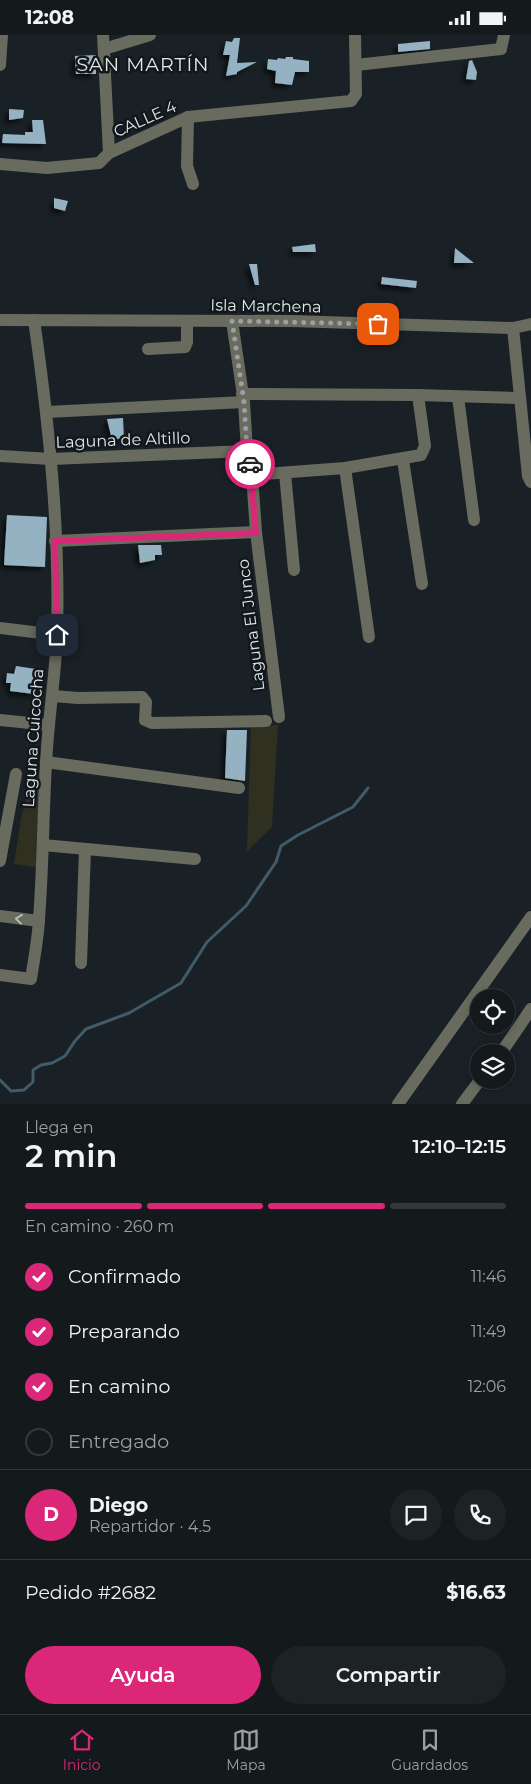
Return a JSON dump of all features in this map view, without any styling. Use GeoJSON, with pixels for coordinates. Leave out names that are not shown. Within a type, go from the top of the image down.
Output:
{"type":"FeatureCollection","features":[{"type":"Feature","properties":{"kind":"street"},"geometry":{"type":"LineString","coordinates":[[0,65],[2,35]]}},
{"type":"Feature","properties":{"kind":"street"},"geometry":{"type":"LineString","coordinates":[[104,35],[108,153]]}},
{"type":"Feature","properties":{"kind":"street"},"geometry":{"type":"LineString","coordinates":[[104,49],[150,35]]}},
{"type":"Feature","properties":{"kind":"street"},"geometry":{"type":"LineString","coordinates":[[355,35],[356,65],[501,49],[504,35]]}},
{"type":"Feature","properties":{"kind":"street","name":"CALLE 4"},"geometry":{"type":"LineString","coordinates":[[0,164],[47,168],[99,163],[108,153],[188,117],[351,101],[356,96],[356,65]]}},
{"type":"Feature","properties":{"kind":"street"},"geometry":{"type":"LineString","coordinates":[[188,117],[187,166],[193,184]]}},
{"type":"Feature","properties":{"kind":"street","name":"Isla Marchena"},"geometry":{"type":"LineString","coordinates":[[0,320],[292,321],[512,328],[531,324]]}},
{"type":"Feature","properties":{"kind":"street","name":"Laguna Cuicocha"},"geometry":{"type":"LineString","coordinates":[[0,975],[31,979],[39,921],[46,762],[57,635],[51,459],[47,411],[34,320]]}},
{"type":"Feature","properties":{"kind":"street"},"geometry":{"type":"LineString","coordinates":[[148,349],[184,347],[188,342],[187,321]]}},
{"type":"Feature","properties":{"kind":"street","name":"Laguna El Junco"},"geometry":{"type":"LineString","coordinates":[[232,321],[243,398],[247,451],[252,475],[256,533],[279,717]]}},
{"type":"Feature","properties":{"kind":"street"},"geometry":{"type":"LineString","coordinates":[[512,328],[528,477],[531,482]]}},
{"type":"Feature","properties":{"kind":"street"},"geometry":{"type":"LineString","coordinates":[[47,411],[243,398],[418,395],[519,398]]}},
{"type":"Feature","properties":{"kind":"street"},"geometry":{"type":"LineString","coordinates":[[252,475],[345,468],[421,455],[425,446],[418,395]]}},
{"type":"Feature","properties":{"kind":"street"},"geometry":{"type":"LineString","coordinates":[[458,397],[474,520]]}},
{"type":"Feature","properties":{"kind":"street","name":"Laguna de Altillo"},"geometry":{"type":"LineString","coordinates":[[0,455],[51,459],[247,451]]}},
{"type":"Feature","properties":{"kind":"street"},"geometry":{"type":"LineString","coordinates":[[403,459],[422,584]]}},
{"type":"Feature","properties":{"kind":"street"},"geometry":{"type":"LineString","coordinates":[[345,468],[369,637]]}},
{"type":"Feature","properties":{"kind":"street"},"geometry":{"type":"LineString","coordinates":[[285,473],[294,570]]}},
{"type":"Feature","properties":{"kind":"street"},"geometry":{"type":"LineString","coordinates":[[55,541],[256,533]]}},
{"type":"Feature","properties":{"kind":"street"},"geometry":{"type":"LineString","coordinates":[[0,628],[57,635]]}},
{"type":"Feature","properties":{"kind":"street"},"geometry":{"type":"LineString","coordinates":[[53,696],[78,698],[142,697],[146,701],[145,720],[152,723],[266,721]]}},
{"type":"Feature","properties":{"kind":"street"},"geometry":{"type":"LineString","coordinates":[[0,720],[50,725]]}},
{"type":"Feature","properties":{"kind":"street"},"geometry":{"type":"LineString","coordinates":[[46,762],[239,788]]}},
{"type":"Feature","properties":{"kind":"street"},"geometry":{"type":"LineString","coordinates":[[0,861],[2,836],[16,774]]}},
{"type":"Feature","properties":{"kind":"street"},"geometry":{"type":"LineString","coordinates":[[43,845],[195,859]]}},
{"type":"Feature","properties":{"kind":"street"},"geometry":{"type":"LineString","coordinates":[[81,963],[85,849]]}},
{"type":"Feature","properties":{"kind":"street"},"geometry":{"type":"LineString","coordinates":[[0,916],[39,921]]}},
{"type":"Feature","properties":{"kind":"street"},"geometry":{"type":"LineString","coordinates":[[398,1104],[531,917]]}},
{"type":"Feature","properties":{"kind":"street"},"geometry":{"type":"LineString","coordinates":[[507,1044],[531,1009]]}},
{"type":"Feature","properties":{"kind":"street"},"geometry":{"type":"LineString","coordinates":[[462,1104],[473,1089]]}},
{"type":"Feature","properties":{"kind":"green space"},"geometry":{"type":"Polygon","coordinates":[[[278,725],[272,827],[247,851],[251,726],[278,725]]]}},
{"type":"Feature","properties":{"kind":"green space"},"geometry":{"type":"Polygon","coordinates":[[[30,769],[51,771],[41,868],[14,864],[21,819],[29,788],[30,769]]]}},
{"type":"Feature","properties":{"kind":"building"},"geometry":{"type":"Polygon","coordinates":[[[234,38],[240,38],[237,63],[257,62],[237,72],[237,74],[226,76],[230,55],[223,55],[226,41],[232,42],[234,38]]]}},
{"type":"Feature","properties":{"kind":"building"},"geometry":{"type":"Polygon","coordinates":[[[430,41],[430,49],[398,52],[398,44],[430,41]]]}},
{"type":"Feature","properties":{"kind":"building"},"geometry":{"type":"Polygon","coordinates":[[[96,55],[96,74],[76,74],[75,56],[96,55]]]}},
{"type":"Feature","properties":{"kind":"building"},"geometry":{"type":"Polygon","coordinates":[[[286,57],[309,61],[309,72],[295,72],[292,85],[275,83],[276,71],[267,69],[268,59],[277,60],[278,58],[285,59],[286,57]]]}},
{"type":"Feature","properties":{"kind":"building"},"geometry":{"type":"Polygon","coordinates":[[[472,60],[477,72],[476,80],[466,79],[469,61],[472,60]]]}},
{"type":"Feature","properties":{"kind":"building"},"geometry":{"type":"Polygon","coordinates":[[[9,109],[24,110],[23,118],[9,120],[9,109]]]}},
{"type":"Feature","properties":{"kind":"building"},"geometry":{"type":"Polygon","coordinates":[[[32,120],[43,120],[46,144],[2,143],[3,134],[25,135],[25,132],[33,132],[32,120]]]}},
{"type":"Feature","properties":{"kind":"building"},"geometry":{"type":"Polygon","coordinates":[[[54,198],[68,201],[65,211],[54,208],[54,198]]]}},
{"type":"Feature","properties":{"kind":"building"},"geometry":{"type":"Polygon","coordinates":[[[315,244],[316,252],[293,252],[292,247],[315,244]]]}},
{"type":"Feature","properties":{"kind":"building"},"geometry":{"type":"Polygon","coordinates":[[[455,248],[474,263],[454,263],[455,248]]]}},
{"type":"Feature","properties":{"kind":"building"},"geometry":{"type":"Polygon","coordinates":[[[249,264],[257,264],[259,285],[255,285],[249,264]]]}},
{"type":"Feature","properties":{"kind":"building"},"geometry":{"type":"Polygon","coordinates":[[[382,277],[417,281],[416,288],[381,284],[382,277]]]}},
{"type":"Feature","properties":{"kind":"building"},"geometry":{"type":"Polygon","coordinates":[[[123,418],[124,438],[112,440],[107,419],[123,418]]]}},
{"type":"Feature","properties":{"kind":"building"},"geometry":{"type":"Polygon","coordinates":[[[7,515],[47,517],[45,567],[4,565],[7,515]]]}},
{"type":"Feature","properties":{"kind":"building"},"geometry":{"type":"Polygon","coordinates":[[[138,545],[161,545],[162,555],[155,555],[155,560],[140,563],[138,545]]]}},
{"type":"Feature","properties":{"kind":"building"},"geometry":{"type":"Polygon","coordinates":[[[16,666],[36,669],[34,694],[10,691],[11,683],[6,683],[7,673],[14,674],[16,666]]]}},
{"type":"Feature","properties":{"kind":"building"},"geometry":{"type":"Polygon","coordinates":[[[227,730],[247,730],[245,781],[225,778],[227,730]]]}},
{"type":"Feature","properties":{"kind":"waterway"},"geometry":{"type":"LineString","coordinates":[[0,1080],[11,1091],[24,1090],[33,1082],[33,1070],[65,1056],[86,1029],[129,1013],[181,983],[207,942],[246,906],[276,862],[281,846],[298,835],[353,807],[368,788]]}},
{"type":"Feature","properties":{"kind":"way so far"},"geometry":{"type":"LineString","coordinates":[[250,464],[247,451],[244,402],[232,321],[378,324]]}},
{"type":"Feature","properties":{"kind":"district","name":"SAN MARTÍN"},"geometry":{"type":"Point","coordinates":[143,64]}},
{"type":"Feature","properties":{"kind":"route"},"geometry":{"type":"LineString","coordinates":[[57,635],[55,541],[256,533],[250,464]]}}]}
